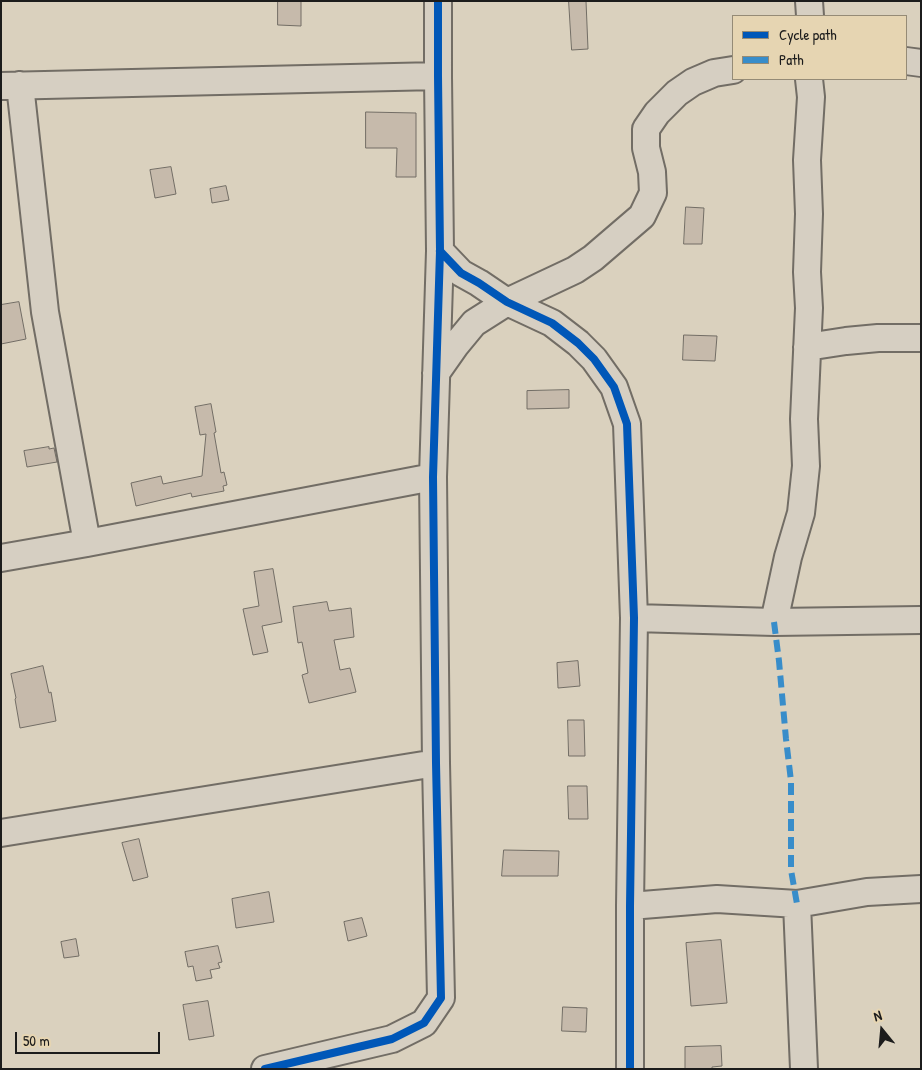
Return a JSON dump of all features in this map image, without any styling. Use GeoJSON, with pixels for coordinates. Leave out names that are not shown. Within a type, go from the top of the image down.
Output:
{"type":"FeatureCollection","features":[{"type":"Feature","properties":{"kind":"street"},"geometry":{"type":"LineString","coordinates":[[265,1069],[392,1039],[424,1023],[441,998],[433,477],[440,251],[438,1]]}},
{"type":"Feature","properties":{"kind":"street"},"geometry":{"type":"LineString","coordinates":[[809,1],[810,15]]}},
{"type":"Feature","properties":{"kind":"street"},"geometry":{"type":"LineString","coordinates":[[907,61],[921,63]]}},
{"type":"Feature","properties":{"kind":"street"},"geometry":{"type":"LineString","coordinates":[[436,373],[474,323],[507,302],[575,270],[593,258],[642,216],[653,193],[652,172],[646,148],[646,128],[657,113],[693,82],[714,73],[732,70]]}},
{"type":"Feature","properties":{"kind":"street"},"geometry":{"type":"LineString","coordinates":[[87,543],[45,312],[11,85],[438,76]]}},
{"type":"Feature","properties":{"kind":"street"},"geometry":{"type":"LineString","coordinates":[[774,622],[788,557],[801,513],[806,466],[804,419],[809,308],[807,272],[809,214],[807,160],[814,85]]}},
{"type":"Feature","properties":{"kind":"street"},"geometry":{"type":"LineString","coordinates":[[440,251],[461,273],[507,302],[552,323],[578,343],[594,358],[614,387],[627,424],[634,618],[630,1069]]}},
{"type":"Feature","properties":{"kind":"street"},"geometry":{"type":"LineString","coordinates":[[807,347],[870,339],[921,338]]}},
{"type":"Feature","properties":{"kind":"street"},"geometry":{"type":"LineString","coordinates":[[1,558],[433,477]]}},
{"type":"Feature","properties":{"kind":"street"},"geometry":{"type":"LineString","coordinates":[[634,618],[774,622],[921,620]]}},
{"type":"Feature","properties":{"kind":"street"},"geometry":{"type":"LineString","coordinates":[[1,833],[436,763]]}},
{"type":"Feature","properties":{"kind":"street"},"geometry":{"type":"LineString","coordinates":[[630,906],[717,900],[797,904],[868,892],[921,889]]}},
{"type":"Feature","properties":{"kind":"street"},"geometry":{"type":"LineString","coordinates":[[797,904],[804,1069]]}},
{"type":"Feature","properties":{"kind":"building"},"geometry":{"type":"Polygon","coordinates":[[[278,1],[301,1],[301,26],[278,25],[278,1]]]}},
{"type":"Feature","properties":{"kind":"building"},"geometry":{"type":"Polygon","coordinates":[[[569,1],[586,1],[588,49],[572,50],[569,1]]]}},
{"type":"Feature","properties":{"kind":"building"},"geometry":{"type":"Polygon","coordinates":[[[366,112],[416,113],[416,177],[396,177],[397,148],[366,148],[366,112]]]}},
{"type":"Feature","properties":{"kind":"building"},"geometry":{"type":"Polygon","coordinates":[[[171,167],[176,194],[155,198],[150,170],[171,167]]]}},
{"type":"Feature","properties":{"kind":"building"},"geometry":{"type":"Polygon","coordinates":[[[226,186],[229,200],[212,203],[210,189],[226,186]]]}},
{"type":"Feature","properties":{"kind":"building"},"geometry":{"type":"Polygon","coordinates":[[[686,207],[704,208],[702,244],[684,244],[686,207]]]}},
{"type":"Feature","properties":{"kind":"building"},"geometry":{"type":"Polygon","coordinates":[[[19,302],[26,339],[1,344],[1,305],[19,302]]]}},
{"type":"Feature","properties":{"kind":"building"},"geometry":{"type":"Polygon","coordinates":[[[684,335],[717,336],[715,361],[683,360],[684,335]]]}},
{"type":"Feature","properties":{"kind":"building"},"geometry":{"type":"Polygon","coordinates":[[[569,390],[569,408],[527,409],[527,391],[569,390]]]}},
{"type":"Feature","properties":{"kind":"building"},"geometry":{"type":"Polygon","coordinates":[[[211,404],[221,473],[224,472],[227,485],[223,486],[224,491],[192,497],[191,493],[136,506],[131,483],[161,476],[163,484],[202,476],[206,434],[200,435],[195,407],[211,404]]]}},
{"type":"Feature","properties":{"kind":"building"},"geometry":{"type":"Polygon","coordinates":[[[49,447],[49,449],[54,448],[57,462],[27,467],[24,451],[49,447]]]}},
{"type":"Feature","properties":{"kind":"building"},"geometry":{"type":"Polygon","coordinates":[[[273,569],[282,622],[262,626],[268,652],[253,655],[243,609],[259,606],[254,572],[273,569]]]}},
{"type":"Feature","properties":{"kind":"building"},"geometry":{"type":"Polygon","coordinates":[[[327,602],[329,611],[351,608],[354,637],[334,640],[340,670],[350,668],[356,692],[309,703],[302,675],[308,673],[302,642],[298,643],[293,607],[327,602]]]}},
{"type":"Feature","properties":{"kind":"building"},"geometry":{"type":"Polygon","coordinates":[[[578,661],[580,686],[558,688],[557,663],[578,661]]]}},
{"type":"Feature","properties":{"kind":"building"},"geometry":{"type":"Polygon","coordinates":[[[43,666],[49,693],[51,692],[56,721],[20,728],[11,674],[43,666]]]}},
{"type":"Feature","properties":{"kind":"building"},"geometry":{"type":"Polygon","coordinates":[[[568,720],[584,720],[585,756],[569,756],[568,720]]]}},
{"type":"Feature","properties":{"kind":"building"},"geometry":{"type":"Polygon","coordinates":[[[568,786],[587,786],[588,819],[569,819],[568,786]]]}},
{"type":"Feature","properties":{"kind":"building"},"geometry":{"type":"Polygon","coordinates":[[[139,839],[148,877],[133,881],[122,843],[139,839]]]}},
{"type":"Feature","properties":{"kind":"building"},"geometry":{"type":"Polygon","coordinates":[[[504,850],[559,851],[558,876],[502,876],[504,850]]]}},
{"type":"Feature","properties":{"kind":"building"},"geometry":{"type":"Polygon","coordinates":[[[269,892],[274,922],[236,928],[232,899],[269,892]]]}},
{"type":"Feature","properties":{"kind":"building"},"geometry":{"type":"Polygon","coordinates":[[[362,918],[367,936],[348,941],[344,922],[362,918]]]}},
{"type":"Feature","properties":{"kind":"building"},"geometry":{"type":"Polygon","coordinates":[[[76,939],[79,956],[64,958],[61,942],[76,939]]]}},
{"type":"Feature","properties":{"kind":"building"},"geometry":{"type":"Polygon","coordinates":[[[721,940],[727,1003],[691,1006],[686,943],[721,940]]]}},
{"type":"Feature","properties":{"kind":"building"},"geometry":{"type":"Polygon","coordinates":[[[218,946],[222,962],[218,963],[220,968],[210,970],[212,978],[196,981],[193,966],[188,967],[185,952],[218,946]]]}},
{"type":"Feature","properties":{"kind":"building"},"geometry":{"type":"Polygon","coordinates":[[[208,1001],[214,1036],[189,1040],[183,1005],[208,1001]]]}},
{"type":"Feature","properties":{"kind":"building"},"geometry":{"type":"Polygon","coordinates":[[[563,1007],[587,1008],[586,1032],[562,1031],[563,1007]]]}},
{"type":"Feature","properties":{"kind":"building"},"geometry":{"type":"Polygon","coordinates":[[[721,1046],[722,1066],[712,1067],[712,1069],[685,1069],[685,1047],[721,1046]]]}},
{"type":"Feature","properties":{"kind":"marked path"},"geometry":{"type":"LineString","coordinates":[[774,622],[791,781],[791,870],[797,904]]}},
{"type":"Feature","properties":{"kind":"cycle path"},"geometry":{"type":"LineString","coordinates":[[265,1069],[392,1039],[424,1023],[441,998],[433,477],[440,251],[438,1]]}},
{"type":"Feature","properties":{"kind":"cycle path"},"geometry":{"type":"LineString","coordinates":[[440,251],[461,273],[507,302],[552,323],[578,343],[594,359],[614,387],[627,424],[634,618],[630,1069]]}}]}
